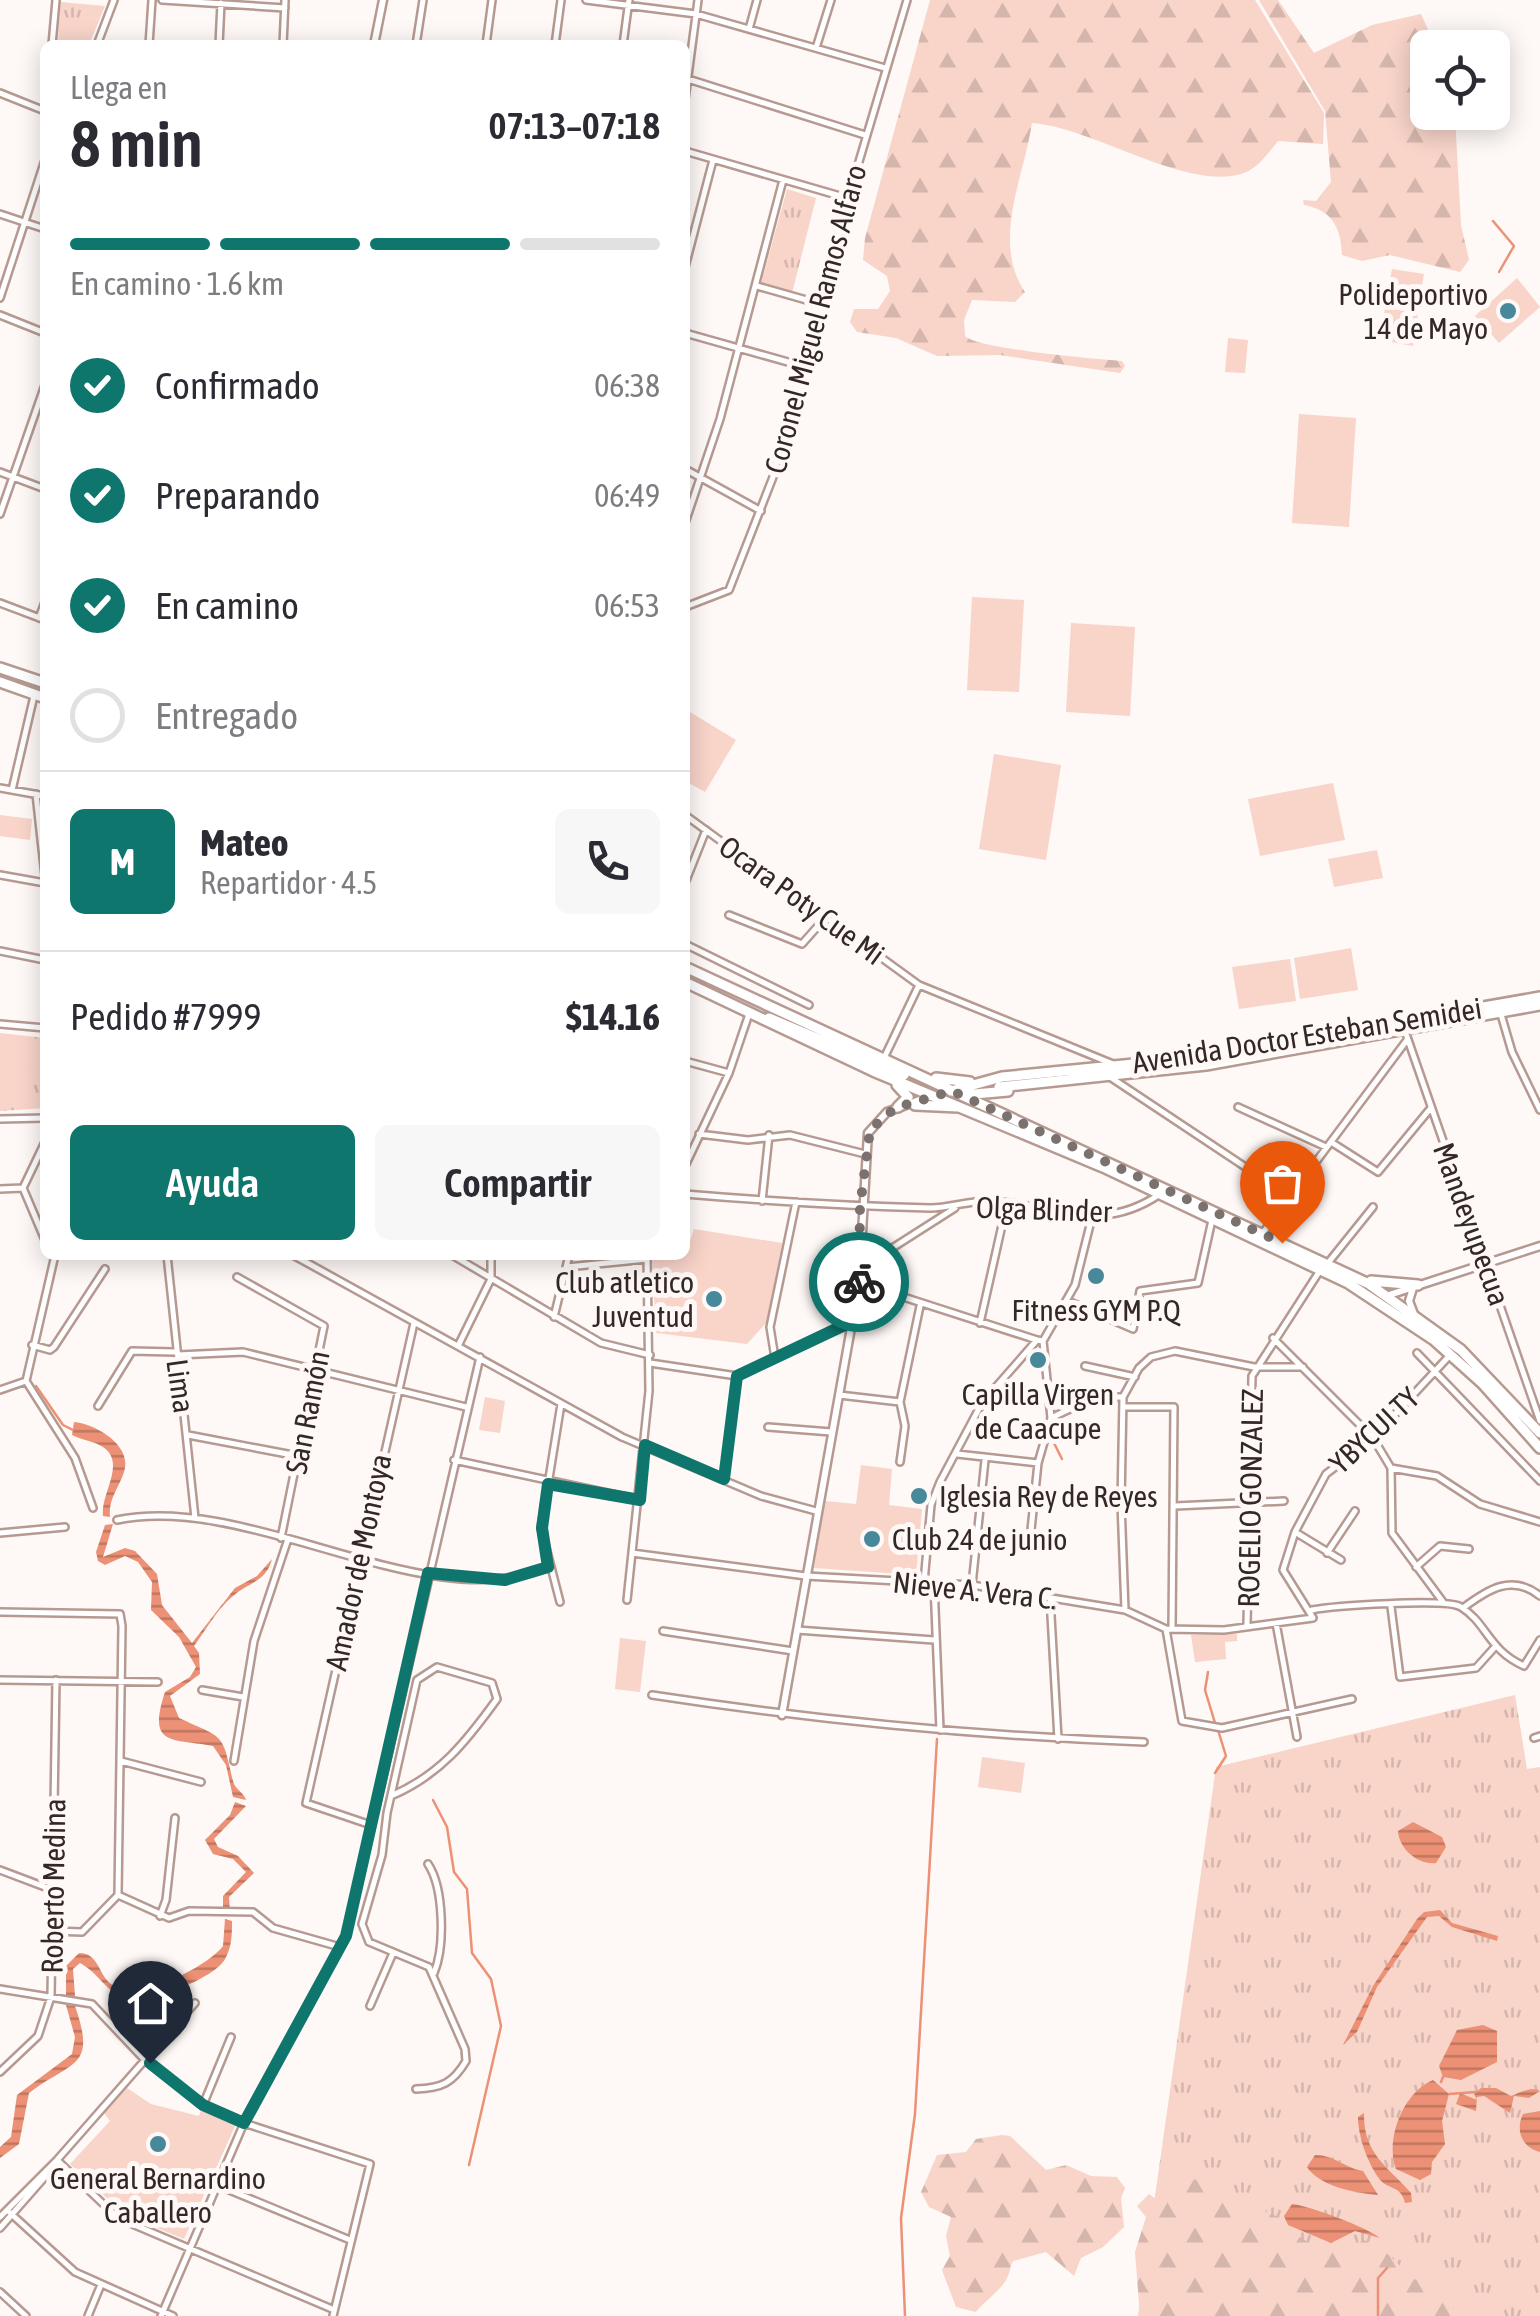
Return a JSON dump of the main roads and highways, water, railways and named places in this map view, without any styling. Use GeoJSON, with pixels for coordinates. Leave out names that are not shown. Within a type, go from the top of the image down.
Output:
{"type":"FeatureCollection","features":[{"type":"Feature","properties":{"kind":"highway"},"geometry":{"type":"LineString","coordinates":[[0,668],[40,681]]}},
{"type":"Feature","properties":{"kind":"highway"},"geometry":{"type":"LineString","coordinates":[[0,682],[40,696]]}},
{"type":"Feature","properties":{"kind":"highway"},"geometry":{"type":"LineString","coordinates":[[690,969],[885,1056],[1324,1266],[1451,1354],[1540,1448]]}},
{"type":"Feature","properties":{"kind":"highway"},"geometry":{"type":"LineString","coordinates":[[690,984],[873,1071],[1324,1266],[1384,1284],[1418,1285],[1388,1296]]}},
{"type":"Feature","properties":{"kind":"highway","name":"Avenida Doctor Esteban Semidei"},"geometry":{"type":"LineString","coordinates":[[1112,1070],[1206,1065],[1404,1028],[1540,996]]}},
{"type":"Feature","properties":{"kind":"highway","name":"Avenida Doctor Esteban Semidei"},"geometry":{"type":"LineString","coordinates":[[938,1097],[1500,1008],[1540,1005]]}},
{"type":"Feature","properties":{"kind":"highway"},"geometry":{"type":"LineString","coordinates":[[753,1013],[778,1019],[904,1075]]}},
{"type":"Feature","properties":{"kind":"highway"},"geometry":{"type":"LineString","coordinates":[[957,1093],[1112,1070]]}},
{"type":"Feature","properties":{"kind":"highway"},"geometry":{"type":"LineString","coordinates":[[873,1071],[907,1091],[907,1099],[898,1107]]}},
{"type":"Feature","properties":{"kind":"highway"},"geometry":{"type":"LineString","coordinates":[[919,1075],[999,1086]]}},
{"type":"Feature","properties":{"kind":"highway"},"geometry":{"type":"LineString","coordinates":[[999,1086],[989,1102],[999,1112]]}},
{"type":"Feature","properties":{"kind":"highway"},"geometry":{"type":"LineString","coordinates":[[914,1105],[966,1108]]}},
{"type":"Feature","properties":{"kind":"highway"},"geometry":{"type":"LineString","coordinates":[[1350,1274],[1388,1296],[1461,1350],[1540,1434]]}},
{"type":"Feature","properties":{"kind":"highway"},"geometry":{"type":"LineString","coordinates":[[1388,1296],[1388,1308]]}},
{"type":"Feature","properties":{"kind":"waterway"},"geometry":{"type":"LineString","coordinates":[[1493,221],[1514,246],[1499,272]]}},
{"type":"Feature","properties":{"kind":"waterway"},"geometry":{"type":"LineString","coordinates":[[36,1386],[63,1425],[73,1430]]}},
{"type":"Feature","properties":{"kind":"waterway"},"geometry":{"type":"LineString","coordinates":[[1052,1439],[1062,1459]]}},
{"type":"Feature","properties":{"kind":"waterway"},"geometry":{"type":"LineString","coordinates":[[1208,1672],[1205,1690],[1215,1723]]}},
{"type":"Feature","properties":{"kind":"waterway"},"geometry":{"type":"LineString","coordinates":[[1215,1773],[1226,1756],[1218,1730]]}},
{"type":"Feature","properties":{"kind":"waterway"},"geometry":{"type":"LineString","coordinates":[[905,2316],[901,2218],[915,2114],[937,1739]]}},
{"type":"Feature","properties":{"kind":"waterway"},"geometry":{"type":"LineString","coordinates":[[433,1800],[447,1827],[454,1872],[467,1889],[472,1953],[491,1979],[501,2026],[469,2165]]}},
{"type":"Feature","properties":{"kind":"waterway"},"geometry":{"type":"LineString","coordinates":[[1441,2082],[1443,2077]]}},
{"type":"Feature","properties":{"kind":"waterway"},"geometry":{"type":"LineString","coordinates":[[1449,2094],[1476,2092]]}},
{"type":"Feature","properties":{"kind":"waterway"},"geometry":{"type":"LineString","coordinates":[[1378,2316],[1378,2278],[1387,2268]]}},
{"type":"Feature","properties":{"kind":"tunnel"},"geometry":{"type":"LineString","coordinates":[[904,1075],[948,1091]]}},
{"type":"Feature","properties":{"kind":"place","name":"Polideportivo 14 de Mayo"},"geometry":{"type":"Point","coordinates":[1508,311]}},
{"type":"Feature","properties":{"kind":"place","name":"Fitness GYM P.Q"},"geometry":{"type":"Point","coordinates":[1096,1276]}},
{"type":"Feature","properties":{"kind":"place","name":"Club atletico Juventud"},"geometry":{"type":"Point","coordinates":[714,1299]}},
{"type":"Feature","properties":{"kind":"place","name":"Capilla Virgen de Caacupe"},"geometry":{"type":"Point","coordinates":[1038,1360]}},
{"type":"Feature","properties":{"kind":"place","name":"Iglesia Rey de Reyes"},"geometry":{"type":"Point","coordinates":[919,1496]}},
{"type":"Feature","properties":{"kind":"place","name":"Club 24 de junio"},"geometry":{"type":"Point","coordinates":[872,1539]}},
{"type":"Feature","properties":{"kind":"place","name":"General Bernardino Caballero"},"geometry":{"type":"Point","coordinates":[158,2144]}}]}
